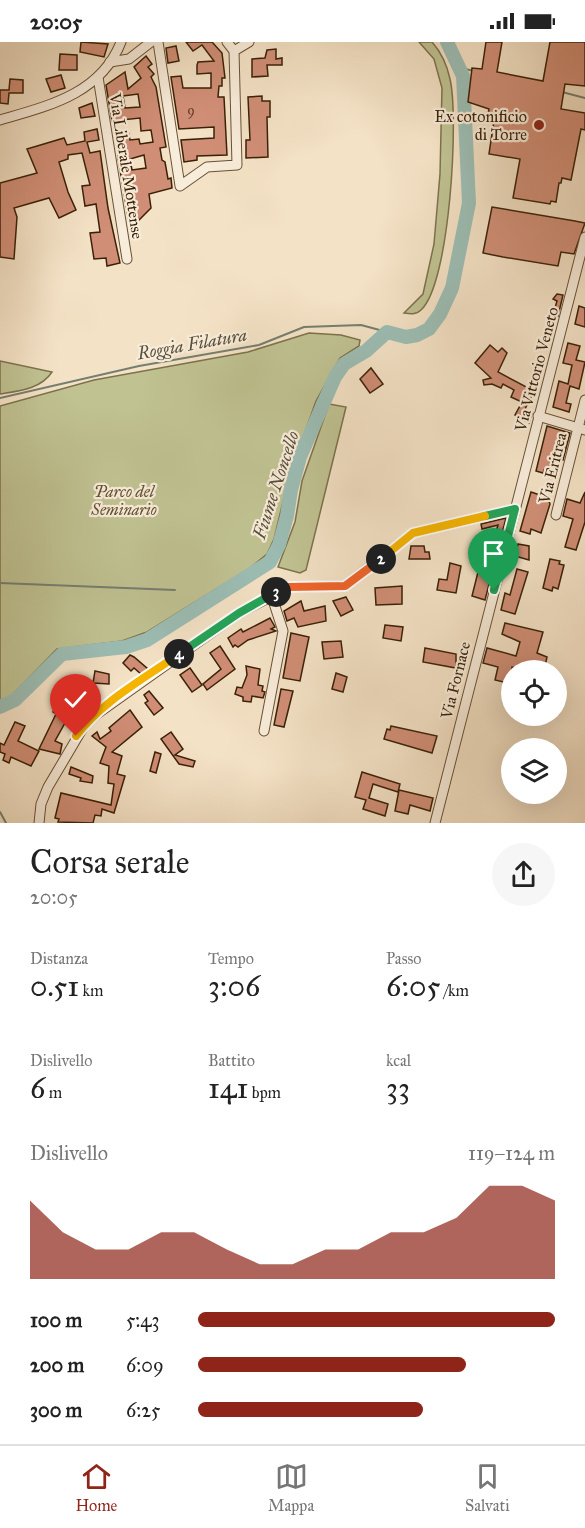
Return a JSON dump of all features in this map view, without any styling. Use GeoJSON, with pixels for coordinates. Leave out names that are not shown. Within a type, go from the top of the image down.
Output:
{"type":"FeatureCollection","features":[{"type":"Feature","properties":{"kind":"street"},"geometry":{"type":"LineString","coordinates":[[0,120],[78,93],[98,77],[111,62],[121,42]]}},
{"type":"Feature","properties":{"kind":"street"},"geometry":{"type":"LineString","coordinates":[[111,62],[129,59],[151,42]]}},
{"type":"Feature","properties":{"kind":"street"},"geometry":{"type":"LineString","coordinates":[[158,42],[180,186],[207,167],[237,165],[234,51],[227,42]]}},
{"type":"Feature","properties":{"kind":"street"},"geometry":{"type":"LineString","coordinates":[[234,51],[249,42]]}},
{"type":"Feature","properties":{"kind":"street","name":"Via Liberale Mottense"},"geometry":{"type":"LineString","coordinates":[[98,77],[128,259]]}},
{"type":"Feature","properties":{"kind":"street","name":"Via Vittorio Veneto"},"geometry":{"type":"LineString","coordinates":[[515,509],[585,237]]}},
{"type":"Feature","properties":{"kind":"street","name":"Via Eritrea"},"geometry":{"type":"LineString","coordinates":[[556,515],[581,429],[585,400]]}},
{"type":"Feature","properties":{"kind":"street","name":"Via Eritrea"},"geometry":{"type":"LineString","coordinates":[[538,416],[581,429]]}},
{"type":"Feature","properties":{"kind":"street"},"geometry":{"type":"LineString","coordinates":[[39,823],[41,804],[48,787],[87,721],[239,613],[271,594],[289,587],[345,586],[413,533],[515,509]]}},
{"type":"Feature","properties":{"kind":"street","name":"Via Fornace"},"geometry":{"type":"LineString","coordinates":[[435,823],[515,509]]}},
{"type":"Feature","properties":{"kind":"street"},"geometry":{"type":"LineString","coordinates":[[264,730],[283,631],[271,594]]}},
{"type":"Feature","properties":{"kind":"green space"},"geometry":{"type":"Polygon","coordinates":[[[419,42],[432,42],[441,54],[449,74],[453,99],[452,162],[450,199],[439,268],[431,294],[421,310],[411,314],[404,313],[423,294],[434,244],[440,174],[442,88],[434,59],[419,42]]]}},
{"type":"Feature","properties":{"kind":"green space","name":"Parco del Seminario"},"geometry":{"type":"Polygon","coordinates":[[[309,333],[341,335],[360,340],[359,346],[340,358],[316,401],[289,477],[274,539],[267,554],[250,568],[147,632],[122,641],[57,649],[11,696],[0,703],[0,406],[94,380],[248,352],[309,333]]]}},
{"type":"Feature","properties":{"kind":"green space"},"geometry":{"type":"Polygon","coordinates":[[[0,361],[52,372],[36,386],[0,394],[0,361]]]}},
{"type":"Feature","properties":{"kind":"green space"},"geometry":{"type":"Polygon","coordinates":[[[329,404],[346,407],[306,570],[300,573],[278,567],[295,522],[302,481],[329,404]]]}},
{"type":"Feature","properties":{"kind":"building"},"geometry":{"type":"Polygon","coordinates":[[[81,42],[108,44],[104,57],[80,52],[81,42]]]}},
{"type":"Feature","properties":{"kind":"building"},"geometry":{"type":"Polygon","coordinates":[[[186,42],[212,42],[222,53],[225,78],[222,78],[222,86],[219,86],[218,97],[224,97],[227,155],[197,156],[197,160],[184,162],[181,140],[214,138],[214,127],[179,129],[171,77],[181,76],[183,88],[211,88],[211,73],[197,74],[197,65],[198,62],[214,61],[202,45],[193,51],[186,42]]]}},
{"type":"Feature","properties":{"kind":"building","name":"Ex cotonificio di Torre"},"geometry":{"type":"Polygon","coordinates":[[[486,42],[502,42],[497,72],[543,81],[550,42],[585,42],[585,86],[565,84],[561,109],[585,113],[585,130],[581,129],[571,180],[562,178],[556,202],[551,201],[550,204],[513,198],[520,159],[489,154],[494,120],[487,119],[489,109],[468,102],[472,68],[482,69],[486,42]]]}},
{"type":"Feature","properties":{"kind":"building"},"geometry":{"type":"Polygon","coordinates":[[[176,46],[179,61],[168,63],[166,48],[176,46]]]}},
{"type":"Feature","properties":{"kind":"building"},"geometry":{"type":"Polygon","coordinates":[[[276,49],[276,59],[282,58],[282,65],[267,65],[268,76],[252,77],[252,59],[265,58],[267,50],[276,49]]]}},
{"type":"Feature","properties":{"kind":"building"},"geometry":{"type":"Polygon","coordinates":[[[60,54],[77,55],[77,70],[59,70],[60,54]]]}},
{"type":"Feature","properties":{"kind":"building"},"geometry":{"type":"Polygon","coordinates":[[[146,56],[152,64],[148,67],[154,74],[151,77],[156,87],[166,147],[160,148],[168,179],[171,178],[172,188],[149,194],[151,208],[139,220],[129,222],[118,158],[119,143],[115,133],[128,131],[130,140],[139,139],[140,144],[153,142],[151,130],[141,131],[140,118],[112,121],[106,85],[125,72],[128,89],[141,78],[134,67],[146,56]],[[138,94],[123,96],[125,108],[140,107],[138,94]],[[144,155],[130,159],[132,170],[146,168],[144,155]]]}},
{"type":"Feature","properties":{"kind":"building"},"geometry":{"type":"Polygon","coordinates":[[[61,75],[65,88],[51,92],[46,79],[61,75]]]}},
{"type":"Feature","properties":{"kind":"building"},"geometry":{"type":"Polygon","coordinates":[[[10,79],[23,80],[23,93],[9,93],[8,104],[0,103],[0,90],[9,90],[10,79]]]}},
{"type":"Feature","properties":{"kind":"building"},"geometry":{"type":"Polygon","coordinates":[[[262,96],[262,101],[270,101],[270,117],[267,117],[268,157],[246,158],[246,140],[250,140],[248,97],[262,96]]]}},
{"type":"Feature","properties":{"kind":"building"},"geometry":{"type":"Polygon","coordinates":[[[92,103],[95,116],[81,118],[79,108],[92,103]]]}},
{"type":"Feature","properties":{"kind":"building"},"geometry":{"type":"Polygon","coordinates":[[[97,129],[99,140],[87,142],[90,153],[100,151],[108,208],[120,263],[107,266],[106,258],[94,259],[90,233],[100,232],[96,204],[85,206],[82,186],[90,185],[82,153],[68,155],[68,159],[59,162],[76,210],[59,218],[49,198],[14,208],[17,217],[14,259],[0,257],[0,183],[37,173],[27,149],[64,138],[67,145],[85,141],[84,132],[97,129]]]}},
{"type":"Feature","properties":{"kind":"building"},"geometry":{"type":"Polygon","coordinates":[[[492,207],[585,223],[574,254],[561,252],[558,266],[483,253],[492,207]]]}},
{"type":"Feature","properties":{"kind":"building"},"geometry":{"type":"Polygon","coordinates":[[[557,294],[563,295],[558,316],[553,315],[557,301],[553,299],[557,294]]]}},
{"type":"Feature","properties":{"kind":"building"},"geometry":{"type":"Polygon","coordinates":[[[579,306],[585,308],[585,327],[575,324],[579,306]]]}},
{"type":"Feature","properties":{"kind":"building"},"geometry":{"type":"Polygon","coordinates":[[[568,343],[580,346],[576,360],[585,362],[579,389],[570,386],[566,403],[571,404],[569,412],[553,407],[559,381],[568,384],[572,365],[563,363],[568,343]]]}},
{"type":"Feature","properties":{"kind":"building"},"geometry":{"type":"Polygon","coordinates":[[[490,345],[498,352],[502,348],[507,353],[498,372],[534,391],[525,409],[532,413],[529,423],[515,415],[522,402],[511,397],[514,390],[503,384],[501,388],[492,384],[484,385],[483,380],[491,378],[475,363],[490,345]]]}},
{"type":"Feature","properties":{"kind":"building"},"geometry":{"type":"Polygon","coordinates":[[[371,368],[383,384],[370,393],[360,379],[371,368]]]}},
{"type":"Feature","properties":{"kind":"building"},"geometry":{"type":"Polygon","coordinates":[[[547,426],[570,433],[563,460],[552,457],[548,471],[544,470],[543,473],[536,471],[547,426]]]}},
{"type":"Feature","properties":{"kind":"building"},"geometry":{"type":"Polygon","coordinates":[[[531,492],[540,495],[539,498],[549,501],[550,504],[541,533],[531,529],[530,534],[520,531],[531,492]]]}},
{"type":"Feature","properties":{"kind":"building"},"geometry":{"type":"Polygon","coordinates":[[[585,492],[585,522],[576,550],[565,547],[573,519],[563,516],[567,499],[580,503],[585,492]]]}},
{"type":"Feature","properties":{"kind":"building"},"geometry":{"type":"Polygon","coordinates":[[[506,518],[485,600],[472,596],[481,560],[487,562],[498,525],[482,529],[481,524],[506,518]]]}},
{"type":"Feature","properties":{"kind":"building"},"geometry":{"type":"Polygon","coordinates":[[[518,544],[529,546],[529,560],[515,556],[518,544]]]}},
{"type":"Feature","properties":{"kind":"building"},"geometry":{"type":"Polygon","coordinates":[[[411,546],[424,546],[425,552],[429,552],[430,559],[409,559],[411,546]]]}},
{"type":"Feature","properties":{"kind":"building"},"geometry":{"type":"Polygon","coordinates":[[[550,559],[560,561],[559,564],[564,565],[558,589],[553,587],[552,591],[543,588],[550,559]]]}},
{"type":"Feature","properties":{"kind":"building"},"geometry":{"type":"Polygon","coordinates":[[[450,563],[461,566],[456,593],[437,590],[439,579],[447,580],[450,563]]]}},
{"type":"Feature","properties":{"kind":"building"},"geometry":{"type":"Polygon","coordinates":[[[517,569],[528,572],[515,614],[501,610],[505,593],[510,595],[517,569]]]}},
{"type":"Feature","properties":{"kind":"building"},"geometry":{"type":"Polygon","coordinates":[[[402,586],[402,604],[376,605],[375,588],[402,586]]]}},
{"type":"Feature","properties":{"kind":"building"},"geometry":{"type":"Polygon","coordinates":[[[346,597],[353,610],[341,616],[333,601],[346,597]]]}},
{"type":"Feature","properties":{"kind":"building"},"geometry":{"type":"Polygon","coordinates":[[[301,601],[304,611],[325,606],[326,621],[298,627],[294,618],[287,621],[284,611],[301,601]]]}},
{"type":"Feature","properties":{"kind":"building"},"geometry":{"type":"Polygon","coordinates":[[[270,618],[275,627],[271,629],[276,631],[233,647],[228,638],[241,629],[243,632],[270,618]]]}},
{"type":"Feature","properties":{"kind":"building"},"geometry":{"type":"Polygon","coordinates":[[[505,623],[543,632],[537,653],[547,657],[546,660],[501,660],[501,681],[495,680],[498,667],[483,663],[487,648],[516,656],[520,642],[502,634],[505,623]]]}},
{"type":"Feature","properties":{"kind":"building"},"geometry":{"type":"Polygon","coordinates":[[[385,625],[403,627],[401,641],[383,638],[385,625]]]}},
{"type":"Feature","properties":{"kind":"building"},"geometry":{"type":"Polygon","coordinates":[[[291,633],[309,637],[300,681],[283,678],[291,633]]]}},
{"type":"Feature","properties":{"kind":"building"},"geometry":{"type":"Polygon","coordinates":[[[341,641],[343,657],[324,659],[322,642],[341,641]]]}},
{"type":"Feature","properties":{"kind":"building"},"geometry":{"type":"Polygon","coordinates":[[[220,646],[235,669],[207,690],[203,684],[221,669],[210,653],[220,646]]]}},
{"type":"Feature","properties":{"kind":"building"},"geometry":{"type":"Polygon","coordinates":[[[425,648],[456,654],[456,668],[423,662],[425,648]]]}},
{"type":"Feature","properties":{"kind":"building"},"geometry":{"type":"Polygon","coordinates":[[[130,655],[148,669],[141,674],[134,668],[131,671],[123,663],[130,655]]]}},
{"type":"Feature","properties":{"kind":"building"},"geometry":{"type":"Polygon","coordinates":[[[246,666],[260,669],[258,685],[263,686],[262,691],[265,692],[263,698],[252,696],[251,702],[243,701],[243,697],[235,694],[237,687],[242,688],[247,675],[246,666]]]}},
{"type":"Feature","properties":{"kind":"building"},"geometry":{"type":"Polygon","coordinates":[[[190,668],[202,685],[192,692],[180,675],[190,668]]]}},
{"type":"Feature","properties":{"kind":"building"},"geometry":{"type":"Polygon","coordinates":[[[95,671],[109,674],[109,684],[93,683],[95,671]]]}},
{"type":"Feature","properties":{"kind":"building"},"geometry":{"type":"Polygon","coordinates":[[[336,673],[347,677],[343,692],[332,689],[336,673]]]}},
{"type":"Feature","properties":{"kind":"building"},"geometry":{"type":"Polygon","coordinates":[[[281,689],[293,691],[284,727],[274,725],[281,689]]]}},
{"type":"Feature","properties":{"kind":"building"},"geometry":{"type":"Polygon","coordinates":[[[149,691],[163,708],[154,715],[145,703],[148,701],[144,695],[149,691]]]}},
{"type":"Feature","properties":{"kind":"building"},"geometry":{"type":"Polygon","coordinates":[[[59,697],[80,710],[78,716],[70,714],[55,741],[62,744],[60,754],[39,749],[56,714],[53,712],[59,697]]]}},
{"type":"Feature","properties":{"kind":"building"},"geometry":{"type":"Polygon","coordinates":[[[130,710],[142,727],[112,752],[122,756],[117,774],[125,776],[114,813],[102,809],[101,816],[95,815],[93,823],[58,822],[59,819],[55,818],[61,793],[111,805],[114,784],[108,783],[109,766],[100,763],[106,747],[92,736],[97,732],[100,739],[111,731],[109,728],[130,710]]]}},
{"type":"Feature","properties":{"kind":"building"},"geometry":{"type":"Polygon","coordinates":[[[15,722],[25,726],[18,741],[39,751],[31,766],[11,757],[9,763],[3,760],[5,754],[0,752],[0,743],[4,745],[15,722]]]}},
{"type":"Feature","properties":{"kind":"building"},"geometry":{"type":"Polygon","coordinates":[[[391,726],[437,736],[432,753],[384,739],[387,729],[390,730],[391,726]]]}},
{"type":"Feature","properties":{"kind":"building"},"geometry":{"type":"Polygon","coordinates":[[[171,732],[183,749],[175,755],[195,761],[193,767],[179,764],[161,739],[171,732]]]}},
{"type":"Feature","properties":{"kind":"building"},"geometry":{"type":"Polygon","coordinates":[[[155,752],[161,754],[156,773],[150,771],[155,752]]]}},
{"type":"Feature","properties":{"kind":"building"},"geometry":{"type":"Polygon","coordinates":[[[71,767],[93,776],[92,783],[80,781],[81,778],[69,774],[71,767]]]}},
{"type":"Feature","properties":{"kind":"building"},"geometry":{"type":"Polygon","coordinates":[[[362,772],[400,784],[398,792],[373,784],[369,798],[388,804],[385,816],[363,809],[366,800],[355,797],[362,772]]]}},
{"type":"Feature","properties":{"kind":"building"},"geometry":{"type":"Polygon","coordinates":[[[399,790],[433,798],[430,811],[410,805],[408,814],[395,811],[399,790]]]}},
{"type":"Feature","properties":{"kind":"waterway","name":"Fiume Noncello"},"geometry":{"type":"LineString","coordinates":[[0,707],[15,700],[62,654],[126,647],[147,640],[270,562],[279,545],[300,457],[335,377],[344,364],[366,351],[387,332],[406,337],[417,335],[429,329],[440,314],[452,288],[469,203],[463,76],[447,42]]}},
{"type":"Feature","properties":{"kind":"waterway"},"geometry":{"type":"LineString","coordinates":[[461,68],[474,71]]}},
{"type":"Feature","properties":{"kind":"waterway"},"geometry":{"type":"LineString","coordinates":[[562,92],[585,98]]}},
{"type":"Feature","properties":{"kind":"waterway","name":"Roggia Filatura"},"geometry":{"type":"LineString","coordinates":[[0,398],[139,366],[259,345],[304,327],[361,325],[387,332]]}},
{"type":"Feature","properties":{"kind":"waterway"},"geometry":{"type":"LineString","coordinates":[[0,583],[175,590]]}},
{"type":"Feature","properties":{"kind":"waterway"},"geometry":{"type":"LineString","coordinates":[[0,812],[6,823]]}},
{"type":"Feature","properties":{"kind":"place","name":"Ex cotonificio di Torre"},"geometry":{"type":"Point","coordinates":[539,125]}},
{"type":"Feature","properties":{"kind":"route"},"geometry":{"type":"LineString","coordinates":[[76,736],[87,721],[105,706],[265,597],[289,587],[345,586],[413,533],[515,509],[494,590]]}}]}
